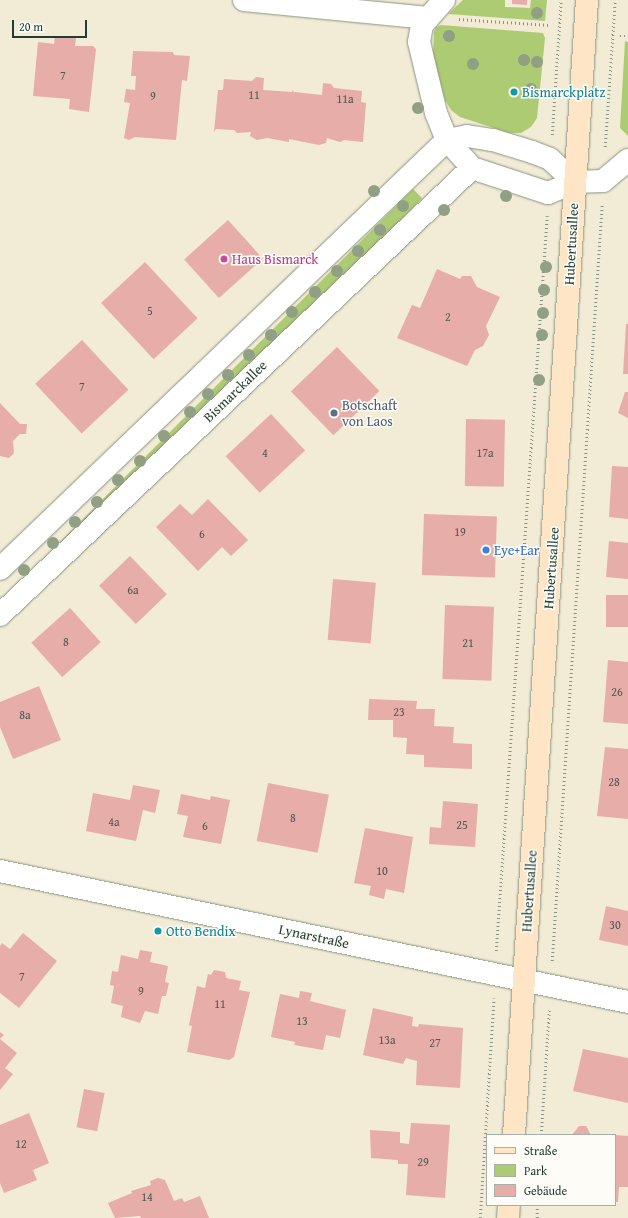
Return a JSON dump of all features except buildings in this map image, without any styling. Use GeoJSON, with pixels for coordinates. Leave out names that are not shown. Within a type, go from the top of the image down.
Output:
{"type":"FeatureCollection","features":[{"type":"Feature","properties":{"kind":"main road","name":"Hubertusallee"},"geometry":{"type":"LineString","coordinates":[[514,1134],[587,0]]}},
{"type":"Feature","properties":{"kind":"main road"},"geometry":{"type":"LineString","coordinates":[[508,1206],[508,1218]]}},
{"type":"Feature","properties":{"kind":"street"},"geometry":{"type":"LineString","coordinates":[[244,0],[428,18]]}},
{"type":"Feature","properties":{"kind":"street"},"geometry":{"type":"LineString","coordinates":[[448,9],[428,18],[422,25],[419,42],[436,113],[447,140],[472,168],[548,193],[575,182],[603,181],[628,160]]}},
{"type":"Feature","properties":{"kind":"street"},"geometry":{"type":"LineString","coordinates":[[0,569],[447,140],[467,136],[493,140],[526,150],[550,159],[575,182]]}},
{"type":"Feature","properties":{"kind":"street","name":"Bismarckallee"},"geometry":{"type":"LineString","coordinates":[[0,615],[472,168]]}},
{"type":"Feature","properties":{"kind":"street","name":"Lynarstraße"},"geometry":{"type":"LineString","coordinates":[[0,871],[628,1002]]}},
{"type":"Feature","properties":{"kind":"path"},"geometry":{"type":"LineString","coordinates":[[553,115],[561,0]]}},
{"type":"Feature","properties":{"kind":"path"},"geometry":{"type":"LineString","coordinates":[[606,119],[615,0]]}},
{"type":"Feature","properties":{"kind":"path"},"geometry":{"type":"LineString","coordinates":[[448,9],[550,25]]}},
{"type":"Feature","properties":{"kind":"path"},"geometry":{"type":"LineString","coordinates":[[620,36],[628,36]]}},
{"type":"Feature","properties":{"kind":"path"},"geometry":{"type":"LineString","coordinates":[[496,948],[546,230]]}},
{"type":"Feature","properties":{"kind":"path"},"geometry":{"type":"LineString","coordinates":[[552,960],[600,233]]}},
{"type":"Feature","properties":{"kind":"path"},"geometry":{"type":"LineString","coordinates":[[480,1218],[494,997]]}},
{"type":"Feature","properties":{"kind":"path"},"geometry":{"type":"LineString","coordinates":[[541,1134],[549,1014]]}},
{"type":"Feature","properties":{"kind":"path"},"geometry":{"type":"LineString","coordinates":[[536,1218],[537,1206]]}},
{"type":"Feature","properties":{"kind":"green space"},"geometry":{"type":"Polygon","coordinates":[[[463,0],[505,0],[505,7],[530,8],[531,0],[547,0],[545,21],[448,14],[463,0]]]}},
{"type":"Feature","properties":{"kind":"green space"},"geometry":{"type":"Polygon","coordinates":[[[441,25],[543,33],[545,38],[537,118],[531,127],[521,133],[509,133],[460,117],[451,110],[445,100],[433,55],[434,32],[436,27],[441,25]]]}},
{"type":"Feature","properties":{"kind":"green space"},"geometry":{"type":"Polygon","coordinates":[[[625,41],[628,42],[628,136],[620,128],[625,41]]]}},
{"type":"Feature","properties":{"kind":"green space"},"geometry":{"type":"Polygon","coordinates":[[[413,189],[422,198],[18,603],[9,593],[413,189]]]}},
{"type":"Feature","properties":{"kind":"place","name":"Bismarckplatz"},"geometry":{"type":"Point","coordinates":[514,92]}},
{"type":"Feature","properties":{"kind":"place","name":"Haus Bismarck"},"geometry":{"type":"Point","coordinates":[224,259]}},
{"type":"Feature","properties":{"kind":"place","name":"Botschaft von Laos"},"geometry":{"type":"Point","coordinates":[334,413]}},
{"type":"Feature","properties":{"kind":"place","name":"Eye+Ear"},"geometry":{"type":"Point","coordinates":[486,550]}},
{"type":"Feature","properties":{"kind":"place","name":"Otto Bendix"},"geometry":{"type":"Point","coordinates":[158,931]}}]}
